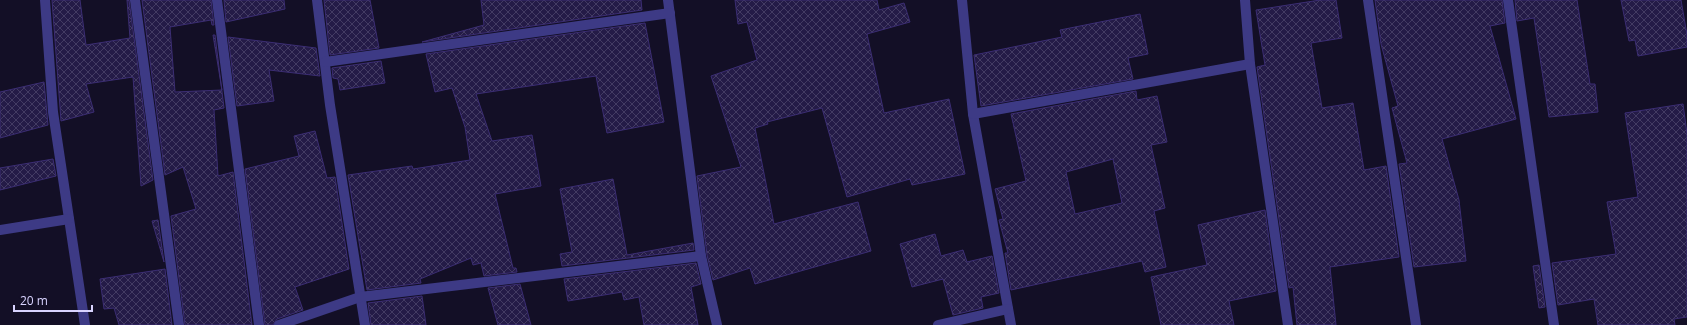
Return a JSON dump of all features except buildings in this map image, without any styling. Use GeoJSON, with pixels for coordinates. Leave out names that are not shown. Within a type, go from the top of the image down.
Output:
{"type":"FeatureCollection","features":[{"type":"Feature","properties":{"kind":"street"},"geometry":{"type":"LineString","coordinates":[[45,0],[53,112],[77,266],[84,325]]}},
{"type":"Feature","properties":{"kind":"street"},"geometry":{"type":"LineString","coordinates":[[135,0],[179,325]]}},
{"type":"Feature","properties":{"kind":"street"},"geometry":{"type":"LineString","coordinates":[[217,0],[258,325]]}},
{"type":"Feature","properties":{"kind":"street"},"geometry":{"type":"LineString","coordinates":[[317,0],[324,62],[365,325]]}},
{"type":"Feature","properties":{"kind":"street"},"geometry":{"type":"LineString","coordinates":[[668,0],[701,256],[717,325]]}},
{"type":"Feature","properties":{"kind":"street"},"geometry":{"type":"LineString","coordinates":[[962,0],[973,114],[1011,325]]}},
{"type":"Feature","properties":{"kind":"street"},"geometry":{"type":"LineString","coordinates":[[1245,0],[1250,64],[1288,325]]}},
{"type":"Feature","properties":{"kind":"street"},"geometry":{"type":"LineString","coordinates":[[1368,0],[1416,325]]}},
{"type":"Feature","properties":{"kind":"street"},"geometry":{"type":"LineString","coordinates":[[1508,0],[1554,325]]}},
{"type":"Feature","properties":{"kind":"street"},"geometry":{"type":"LineString","coordinates":[[324,62],[670,13]]}},
{"type":"Feature","properties":{"kind":"street"},"geometry":{"type":"LineString","coordinates":[[973,114],[1250,64]]}},
{"type":"Feature","properties":{"kind":"street"},"geometry":{"type":"LineString","coordinates":[[0,230],[69,219]]}},
{"type":"Feature","properties":{"kind":"street"},"geometry":{"type":"LineString","coordinates":[[279,325],[360,297],[701,256]]}},
{"type":"Feature","properties":{"kind":"street"},"geometry":{"type":"LineString","coordinates":[[938,325],[1008,309]]}}]}
